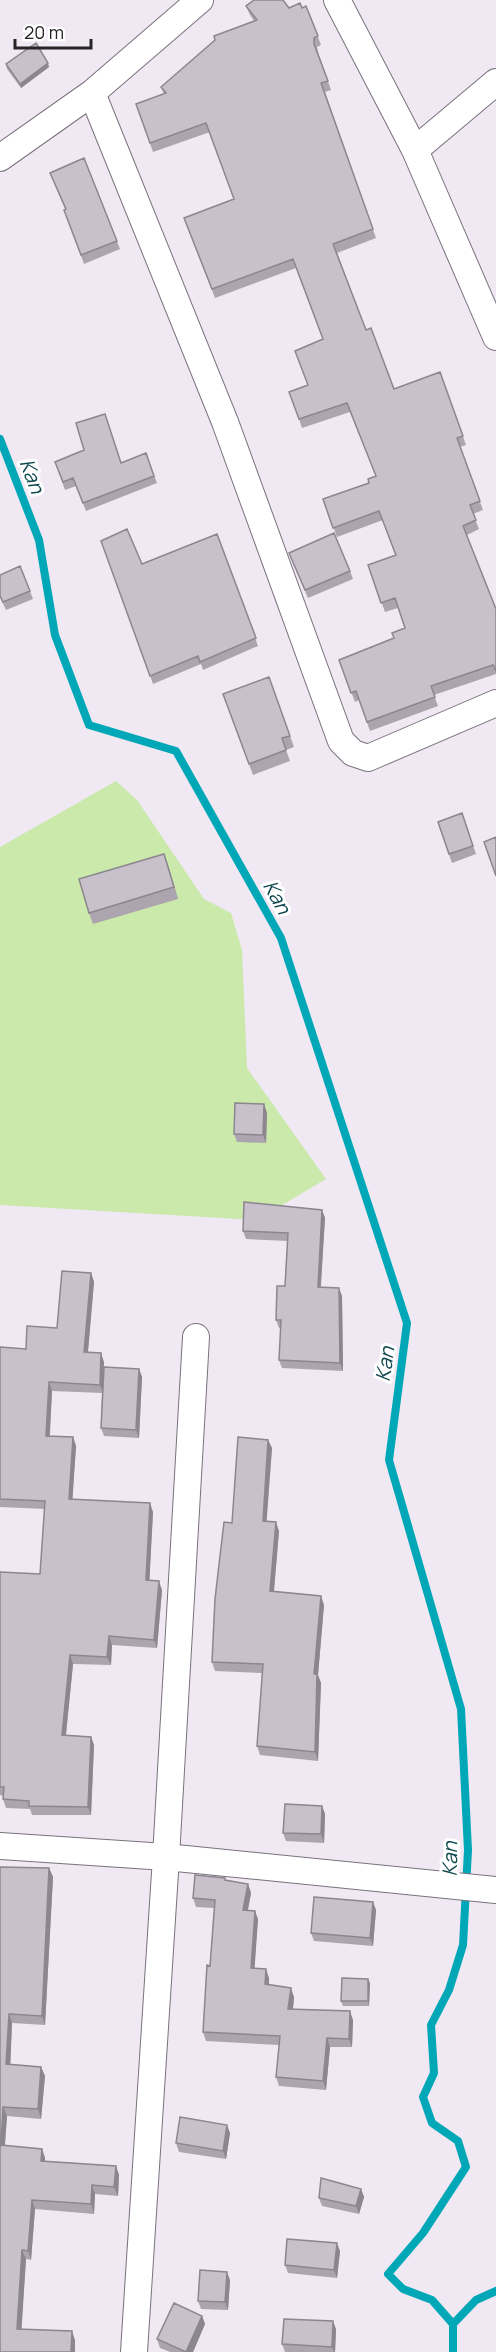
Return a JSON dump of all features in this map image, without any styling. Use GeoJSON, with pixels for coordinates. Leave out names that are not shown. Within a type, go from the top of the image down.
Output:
{"type":"FeatureCollection","features":[{"type":"Feature","properties":{"kind":"street"},"geometry":{"type":"LineString","coordinates":[[0,158],[92,93],[200,0]]}},
{"type":"Feature","properties":{"kind":"street"},"geometry":{"type":"LineString","coordinates":[[338,0],[415,150],[496,336]]}},
{"type":"Feature","properties":{"kind":"street"},"geometry":{"type":"LineString","coordinates":[[415,150],[496,82]]}},
{"type":"Feature","properties":{"kind":"street"},"geometry":{"type":"LineString","coordinates":[[92,93],[225,422],[341,741],[353,753],[368,758],[496,703]]}},
{"type":"Feature","properties":{"kind":"street"},"geometry":{"type":"LineString","coordinates":[[134,2352],[196,1337]]}},
{"type":"Feature","properties":{"kind":"street"},"geometry":{"type":"LineString","coordinates":[[0,1846],[166,1857],[496,1890]]}},
{"type":"Feature","properties":{"kind":"green space"},"geometry":{"type":"Polygon","coordinates":[[[116,781],[137,800],[204,899],[231,913],[242,950],[247,1068],[326,1179],[257,1220],[0,1205],[0,847],[116,781]]]}},
{"type":"Feature","properties":{"kind":"building"},"geometry":{"type":"Polygon","coordinates":[[[254,0],[283,0],[289,8],[300,3],[302,8],[306,6],[318,36],[314,38],[314,44],[328,81],[321,83],[373,229],[333,244],[366,330],[371,328],[394,389],[440,372],[463,436],[457,438],[480,501],[470,505],[476,520],[463,526],[496,609],[496,671],[493,665],[431,686],[435,697],[367,722],[356,691],[351,693],[339,660],[394,638],[392,633],[405,628],[395,598],[381,603],[368,565],[396,555],[379,511],[333,528],[323,499],[369,483],[368,479],[376,476],[347,403],[299,419],[289,392],[308,385],[295,351],[323,339],[293,259],[212,289],[184,218],[234,199],[206,123],[150,143],[136,104],[166,93],[161,87],[215,40],[214,36],[257,20],[246,6],[254,0]]]}},
{"type":"Feature","properties":{"kind":"building"},"geometry":{"type":"Polygon","coordinates":[[[36,43],[48,63],[20,84],[6,64],[36,43]]]}},
{"type":"Feature","properties":{"kind":"building"},"geometry":{"type":"Polygon","coordinates":[[[84,158],[117,241],[81,255],[64,210],[66,209],[50,173],[84,158]]]}},
{"type":"Feature","properties":{"kind":"building"},"geometry":{"type":"Polygon","coordinates":[[[105,414],[121,463],[146,453],[154,476],[83,503],[73,478],[63,482],[55,462],[84,450],[76,423],[105,414]]]}},
{"type":"Feature","properties":{"kind":"building"},"geometry":{"type":"Polygon","coordinates":[[[127,529],[142,564],[217,534],[256,638],[200,662],[198,656],[150,676],[101,541],[127,529]]]}},
{"type":"Feature","properties":{"kind":"building"},"geometry":{"type":"Polygon","coordinates":[[[334,533],[350,571],[305,590],[289,553],[334,533]]]}},
{"type":"Feature","properties":{"kind":"building"},"geometry":{"type":"Polygon","coordinates":[[[20,566],[30,591],[3,602],[0,596],[0,575],[20,566]]]}},
{"type":"Feature","properties":{"kind":"building"},"geometry":{"type":"Polygon","coordinates":[[[269,677],[290,736],[282,738],[286,750],[249,764],[223,694],[269,677]]]}},
{"type":"Feature","properties":{"kind":"building"},"geometry":{"type":"Polygon","coordinates":[[[462,813],[473,846],[449,854],[438,822],[462,813]]]}},
{"type":"Feature","properties":{"kind":"building"},"geometry":{"type":"Polygon","coordinates":[[[496,837],[496,876],[484,842],[496,837]]]}},
{"type":"Feature","properties":{"kind":"building"},"geometry":{"type":"Polygon","coordinates":[[[164,854],[174,887],[89,913],[79,879],[164,854]]]}},
{"type":"Feature","properties":{"kind":"building"},"geometry":{"type":"Polygon","coordinates":[[[235,1103],[264,1104],[263,1135],[234,1134],[235,1103]]]}},
{"type":"Feature","properties":{"kind":"building"},"geometry":{"type":"Polygon","coordinates":[[[244,1202],[322,1210],[318,1287],[339,1288],[340,1363],[279,1360],[281,1320],[276,1320],[277,1286],[285,1286],[288,1233],[243,1231],[244,1202]]]}},
{"type":"Feature","properties":{"kind":"building"},"geometry":{"type":"Polygon","coordinates":[[[62,1271],[91,1273],[84,1352],[101,1353],[100,1385],[49,1382],[46,1436],[73,1437],[69,1499],[150,1503],[146,1580],[159,1581],[154,1640],[109,1636],[107,1657],[70,1655],[62,1735],[91,1737],[88,1807],[29,1806],[29,1801],[3,1799],[4,1787],[0,1787],[0,1572],[40,1574],[45,1501],[0,1499],[0,1347],[26,1349],[27,1326],[57,1328],[62,1271]]]}},
{"type":"Feature","properties":{"kind":"building"},"geometry":{"type":"Polygon","coordinates":[[[104,1367],[139,1369],[136,1430],[101,1428],[104,1367]]]}},
{"type":"Feature","properties":{"kind":"building"},"geometry":{"type":"Polygon","coordinates":[[[238,1437],[268,1440],[263,1521],[276,1522],[270,1591],[321,1596],[314,1674],[317,1674],[315,1752],[257,1746],[263,1664],[212,1662],[215,1599],[224,1522],[232,1523],[238,1437]]]}},
{"type":"Feature","properties":{"kind":"building"},"geometry":{"type":"Polygon","coordinates":[[[285,1804],[322,1806],[321,1834],[283,1833],[285,1804]]]}},
{"type":"Feature","properties":{"kind":"building"},"geometry":{"type":"Polygon","coordinates":[[[0,1867],[49,1868],[42,2016],[9,2014],[6,2064],[41,2067],[38,2109],[3,2107],[1,2145],[42,2149],[41,2161],[116,2166],[114,2187],[92,2185],[91,2204],[32,2200],[28,2251],[22,2250],[17,2329],[72,2331],[71,2352],[0,2352],[0,1867]]]}},
{"type":"Feature","properties":{"kind":"building"},"geometry":{"type":"Polygon","coordinates":[[[195,1875],[225,1878],[225,1880],[248,1884],[243,1910],[255,1911],[251,1968],[266,1969],[265,1984],[291,1988],[288,2009],[350,2011],[349,2039],[327,2038],[323,2081],[276,2077],[280,2036],[203,2032],[207,1965],[210,1966],[215,1900],[193,1898],[195,1875]]]}},
{"type":"Feature","properties":{"kind":"building"},"geometry":{"type":"Polygon","coordinates":[[[314,1897],[373,1902],[370,1938],[311,1933],[314,1897]]]}},
{"type":"Feature","properties":{"kind":"building"},"geometry":{"type":"Polygon","coordinates":[[[342,1978],[368,1979],[368,2001],[341,2001],[342,1978]]]}},
{"type":"Feature","properties":{"kind":"building"},"geometry":{"type":"Polygon","coordinates":[[[180,2117],[227,2125],[223,2151],[176,2143],[180,2117]]]}},
{"type":"Feature","properties":{"kind":"building"},"geometry":{"type":"Polygon","coordinates":[[[321,2178],[361,2189],[356,2206],[319,2198],[321,2178]]]}},
{"type":"Feature","properties":{"kind":"building"},"geometry":{"type":"Polygon","coordinates":[[[287,2239],[337,2243],[334,2270],[285,2265],[287,2239]]]}},
{"type":"Feature","properties":{"kind":"building"},"geometry":{"type":"Polygon","coordinates":[[[200,2270],[227,2272],[225,2302],[198,2301],[200,2270]]]}},
{"type":"Feature","properties":{"kind":"building"},"geometry":{"type":"Polygon","coordinates":[[[174,2303],[202,2316],[186,2352],[157,2339],[174,2303]]]}},
{"type":"Feature","properties":{"kind":"building"},"geometry":{"type":"Polygon","coordinates":[[[284,2319],[333,2321],[332,2347],[282,2344],[284,2319]]]}},
{"type":"Feature","properties":{"kind":"waterway","name":"Kan"},"geometry":{"type":"LineString","coordinates":[[0,439],[39,540],[55,635],[89,725],[176,751],[281,938],[407,1323],[389,1460],[461,1709],[468,1850],[463,1945],[449,1990],[431,2025],[434,2073],[423,2097],[432,2123],[458,2141],[466,2167],[423,2233],[388,2274],[403,2289],[432,2300],[453,2324],[453,2352]]}},
{"type":"Feature","properties":{"kind":"waterway","name":"Kan"},"geometry":{"type":"LineString","coordinates":[[453,2324],[476,2300],[496,2291]]}}]}
